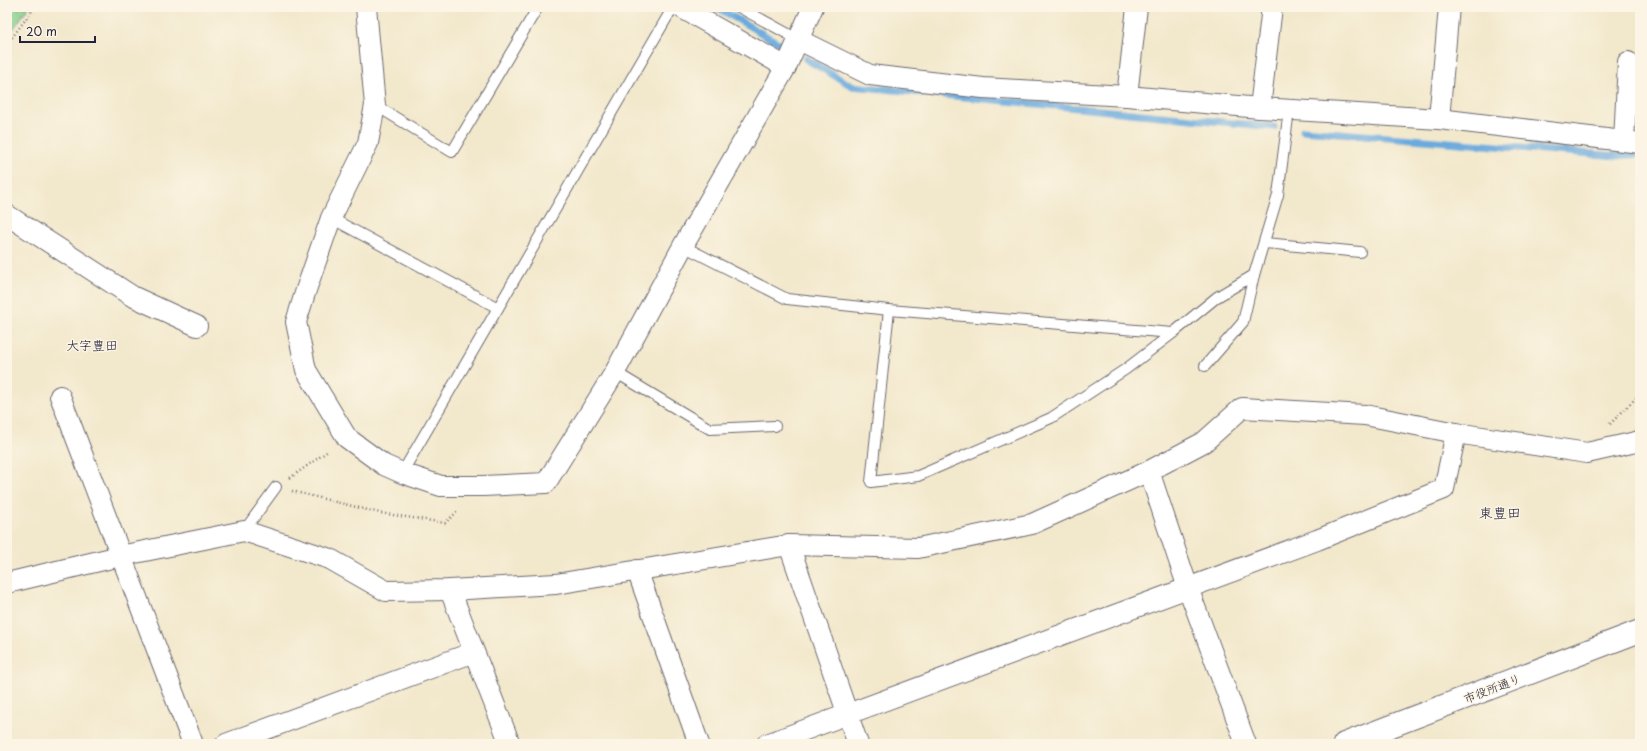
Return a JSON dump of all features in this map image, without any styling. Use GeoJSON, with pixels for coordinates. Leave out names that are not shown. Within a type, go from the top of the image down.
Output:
{"type":"FeatureCollection","features":[{"type":"Feature","properties":{"kind":"street"},"geometry":{"type":"LineString","coordinates":[[366,7],[375,105],[368,143],[331,218],[296,322],[306,370],[348,438],[384,465],[402,473],[441,486],[546,483],[615,372],[683,246],[786,67],[813,7]]}},
{"type":"Feature","properties":{"kind":"street"},"geometry":{"type":"LineString","coordinates":[[680,7],[786,67]]}},
{"type":"Feature","properties":{"kind":"street"},"geometry":{"type":"LineString","coordinates":[[1127,96],[1137,7]]}},
{"type":"Feature","properties":{"kind":"street"},"geometry":{"type":"LineString","coordinates":[[1260,108],[1272,7]]}},
{"type":"Feature","properties":{"kind":"street"},"geometry":{"type":"LineString","coordinates":[[1439,119],[1449,7]]}},
{"type":"Feature","properties":{"kind":"street"},"geometry":{"type":"LineString","coordinates":[[799,40],[870,75],[983,88],[1127,96],[1260,108],[1439,119],[1632,142],[1628,62]]}},
{"type":"Feature","properties":{"kind":"street"},"geometry":{"type":"LineString","coordinates":[[7,215],[132,296],[197,326]]}},
{"type":"Feature","properties":{"kind":"street"},"geometry":{"type":"LineString","coordinates":[[60,396],[193,744]]}},
{"type":"Feature","properties":{"kind":"street"},"geometry":{"type":"LineString","coordinates":[[7,583],[120,556],[244,530],[330,559],[386,591],[450,590],[556,584],[789,545],[918,548],[1032,524],[1149,471],[1204,442],[1242,408],[1365,415],[1456,433],[1587,453],[1640,441]]}},
{"type":"Feature","properties":{"kind":"street"},"geometry":{"type":"LineString","coordinates":[[767,744],[1317,540],[1444,489],[1456,433]]}},
{"type":"Feature","properties":{"kind":"street"},"geometry":{"type":"LineString","coordinates":[[1149,471],[1188,588],[1246,744]]}},
{"type":"Feature","properties":{"kind":"street"},"geometry":{"type":"LineString","coordinates":[[789,545],[858,744]]}},
{"type":"Feature","properties":{"kind":"street"},"geometry":{"type":"LineString","coordinates":[[638,570],[699,744]]}},
{"type":"Feature","properties":{"kind":"street"},"geometry":{"type":"LineString","coordinates":[[450,590],[510,744]]}},
{"type":"Feature","properties":{"kind":"street","name":"市役所通り"},"geometry":{"type":"LineString","coordinates":[[1344,744],[1640,631]]}},
{"type":"Feature","properties":{"kind":"street"},"geometry":{"type":"LineString","coordinates":[[226,744],[474,652]]}},
{"type":"Feature","properties":{"kind":"lane"},"geometry":{"type":"LineString","coordinates":[[375,105],[452,152],[538,7]]}},
{"type":"Feature","properties":{"kind":"lane"},"geometry":{"type":"LineString","coordinates":[[402,473],[673,7]]}},
{"type":"Feature","properties":{"kind":"lane"},"geometry":{"type":"LineString","coordinates":[[739,7],[799,40]]}},
{"type":"Feature","properties":{"kind":"lane"},"geometry":{"type":"LineString","coordinates":[[1205,366],[1243,322],[1254,275],[1265,243],[1278,194],[1289,110]]}},
{"type":"Feature","properties":{"kind":"lane"},"geometry":{"type":"LineString","coordinates":[[331,218],[498,308]]}},
{"type":"Feature","properties":{"kind":"lane"},"geometry":{"type":"LineString","coordinates":[[1265,243],[1360,252]]}},
{"type":"Feature","properties":{"kind":"lane"},"geometry":{"type":"LineString","coordinates":[[683,246],[787,299],[889,310],[1173,333]]}},
{"type":"Feature","properties":{"kind":"lane"},"geometry":{"type":"LineString","coordinates":[[889,310],[871,482],[918,476],[1051,418],[1126,369],[1217,297],[1254,275]]}},
{"type":"Feature","properties":{"kind":"lane"},"geometry":{"type":"LineString","coordinates":[[615,372],[710,428],[774,426]]}},
{"type":"Feature","properties":{"kind":"lane"},"geometry":{"type":"LineString","coordinates":[[244,530],[276,487]]}},
{"type":"Feature","properties":{"kind":"path"},"geometry":{"type":"LineString","coordinates":[[7,44],[35,7]]}},
{"type":"Feature","properties":{"kind":"path"},"geometry":{"type":"LineString","coordinates":[[276,487],[348,438]]}},
{"type":"Feature","properties":{"kind":"path"},"geometry":{"type":"LineString","coordinates":[[276,487],[380,513],[445,523],[483,486]]}},
{"type":"Feature","properties":{"kind":"green space"},"geometry":{"type":"Polygon","coordinates":[[[7,7],[29,7],[7,38],[7,7]]]}},
{"type":"Feature","properties":{"kind":"waterway"},"geometry":{"type":"LineString","coordinates":[[716,7],[782,45]]}},
{"type":"Feature","properties":{"kind":"waterway"},"geometry":{"type":"LineString","coordinates":[[806,59],[852,86],[1274,127]]}},
{"type":"Feature","properties":{"kind":"waterway"},"geometry":{"type":"LineString","coordinates":[[1303,130],[1617,156],[1640,154]]}},
{"type":"Feature","properties":{"kind":"district","name":"大字豊田"},"geometry":{"type":"Point","coordinates":[92,344]}},
{"type":"Feature","properties":{"kind":"district","name":"東豊田"},"geometry":{"type":"Point","coordinates":[1500,512]}}]}
